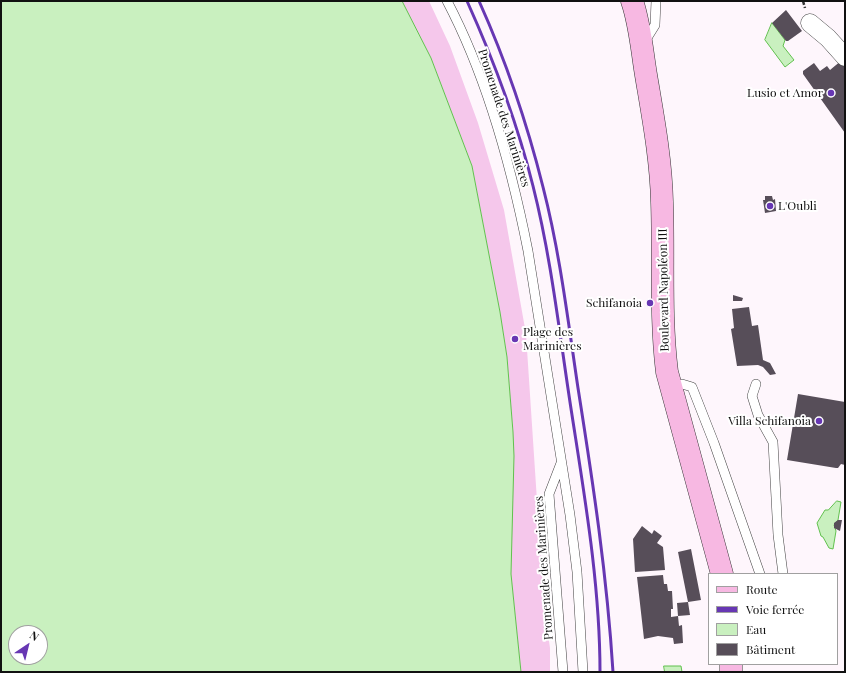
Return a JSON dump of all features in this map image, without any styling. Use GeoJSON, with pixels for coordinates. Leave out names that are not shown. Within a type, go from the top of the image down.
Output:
{"type":"FeatureCollection","features":[{"type":"Feature","properties":{"kind":"main road","name":"Boulevard Napoléon III"},"geometry":{"type":"LineString","coordinates":[[632,1],[642,46],[658,153],[662,201],[664,351],[670,387],[705,505],[722,573]]}},
{"type":"Feature","properties":{"kind":"street"},"geometry":{"type":"LineString","coordinates":[[810,23],[828,38],[845,57]]}},
{"type":"Feature","properties":{"kind":"lane","name":"Promenade des Marinières"},"geometry":{"type":"LineString","coordinates":[[447,1],[467,44],[491,112],[520,211],[528,251],[562,462],[549,494],[563,672]]}},
{"type":"Feature","properties":{"kind":"lane"},"geometry":{"type":"LineString","coordinates":[[642,46],[655,25],[656,1]]}},
{"type":"Feature","properties":{"kind":"lane"},"geometry":{"type":"LineString","coordinates":[[670,387],[682,384],[692,387],[714,443],[760,573]]}},
{"type":"Feature","properties":{"kind":"lane"},"geometry":{"type":"LineString","coordinates":[[756,384],[752,396],[758,415],[772,442],[778,535],[783,573]]}},
{"type":"Feature","properties":{"kind":"lane"},"geometry":{"type":"LineString","coordinates":[[562,462],[577,572],[583,672]]}},
{"type":"Feature","properties":{"kind":"sand","name":"Plage des Marinières"},"geometry":{"type":"Polygon","coordinates":[[[402,1],[429,1],[450,46],[478,123],[504,210],[526,334],[544,607],[550,648],[550,672],[521,672],[511,574],[513,432],[507,357],[500,312],[472,166],[431,58],[402,1]]]}},
{"type":"Feature","properties":{"kind":"water"},"geometry":{"type":"Polygon","coordinates":[[[1,1],[402,1],[431,58],[472,166],[500,312],[507,357],[513,432],[514,456],[511,574],[521,672],[1,672],[1,1]]]}},
{"type":"Feature","properties":{"kind":"water"},"geometry":{"type":"Polygon","coordinates":[[[772,23],[785,40],[783,46],[794,60],[785,67],[765,40],[772,23]]]}},
{"type":"Feature","properties":{"kind":"water"},"geometry":{"type":"Polygon","coordinates":[[[837,501],[841,502],[838,520],[834,525],[836,531],[833,549],[829,548],[821,536],[817,523],[825,510],[828,510],[837,501]]]}},
{"type":"Feature","properties":{"kind":"water"},"geometry":{"type":"Polygon","coordinates":[[[664,666],[681,666],[682,672],[665,672],[664,666]]]}},
{"type":"Feature","properties":{"kind":"building"},"geometry":{"type":"Polygon","coordinates":[[[786,10],[802,31],[788,41],[786,41],[772,23],[786,10]]]}},
{"type":"Feature","properties":{"kind":"building","name":"Lusio et Amor"},"geometry":{"type":"Polygon","coordinates":[[[842,60],[845,64],[845,133],[803,74],[803,71],[814,63],[820,71],[827,66],[830,70],[842,60]]]}},
{"type":"Feature","properties":{"kind":"building","name":"L'Oubli"},"geometry":{"type":"Polygon","coordinates":[[[765,196],[772,196],[773,200],[775,199],[776,211],[765,213],[763,200],[765,200],[765,196]]]}},
{"type":"Feature","properties":{"kind":"building"},"geometry":{"type":"Polygon","coordinates":[[[733,295],[743,298],[742,301],[733,301],[733,295]]]}},
{"type":"Feature","properties":{"kind":"building"},"geometry":{"type":"Polygon","coordinates":[[[749,307],[752,326],[758,325],[763,360],[770,363],[776,374],[770,375],[763,367],[758,365],[737,366],[731,329],[734,328],[732,309],[749,307]]]}},
{"type":"Feature","properties":{"kind":"building","name":"Villa Schifanoia"},"geometry":{"type":"Polygon","coordinates":[[[798,394],[845,402],[845,465],[841,464],[838,468],[836,468],[787,460],[798,394]]]}},
{"type":"Feature","properties":{"kind":"building"},"geometry":{"type":"Polygon","coordinates":[[[838,520],[842,520],[840,531],[834,528],[834,523],[838,520]]]}},
{"type":"Feature","properties":{"kind":"building"},"geometry":{"type":"Polygon","coordinates":[[[642,526],[652,534],[654,530],[662,536],[657,543],[663,547],[665,570],[635,572],[633,539],[642,526]]]}},
{"type":"Feature","properties":{"kind":"building"},"geometry":{"type":"Polygon","coordinates":[[[691,549],[701,600],[688,602],[678,552],[691,549]]]}},
{"type":"Feature","properties":{"kind":"building"},"geometry":{"type":"Polygon","coordinates":[[[663,575],[664,584],[667,584],[668,591],[672,591],[673,609],[671,609],[671,617],[678,616],[679,626],[682,625],[683,643],[674,644],[673,638],[658,636],[644,639],[637,577],[663,575]]]}},
{"type":"Feature","properties":{"kind":"building"},"geometry":{"type":"Polygon","coordinates":[[[688,602],[690,615],[678,616],[677,603],[688,602]]]}},
{"type":"Feature","properties":{"kind":"railway"},"geometry":{"type":"LineString","coordinates":[[467,1],[496,69],[512,115],[527,162],[540,214],[555,300],[591,543],[595,575],[600,672]]}},
{"type":"Feature","properties":{"kind":"railway"},"geometry":{"type":"LineString","coordinates":[[479,1],[507,69],[523,116],[543,187],[559,262],[599,529],[613,672]]}},
{"type":"Feature","properties":{"kind":"place","name":"Lusio et Amor"},"geometry":{"type":"Point","coordinates":[831,93]}},
{"type":"Feature","properties":{"kind":"place","name":"L'Oubli"},"geometry":{"type":"Point","coordinates":[770,206]}},
{"type":"Feature","properties":{"kind":"place","name":"Schifanoia"},"geometry":{"type":"Point","coordinates":[650,303]}},
{"type":"Feature","properties":{"kind":"place","name":"Plage des Marinières"},"geometry":{"type":"Point","coordinates":[515,339]}},
{"type":"Feature","properties":{"kind":"place","name":"Villa Schifanoia"},"geometry":{"type":"Point","coordinates":[819,421]}}]}
